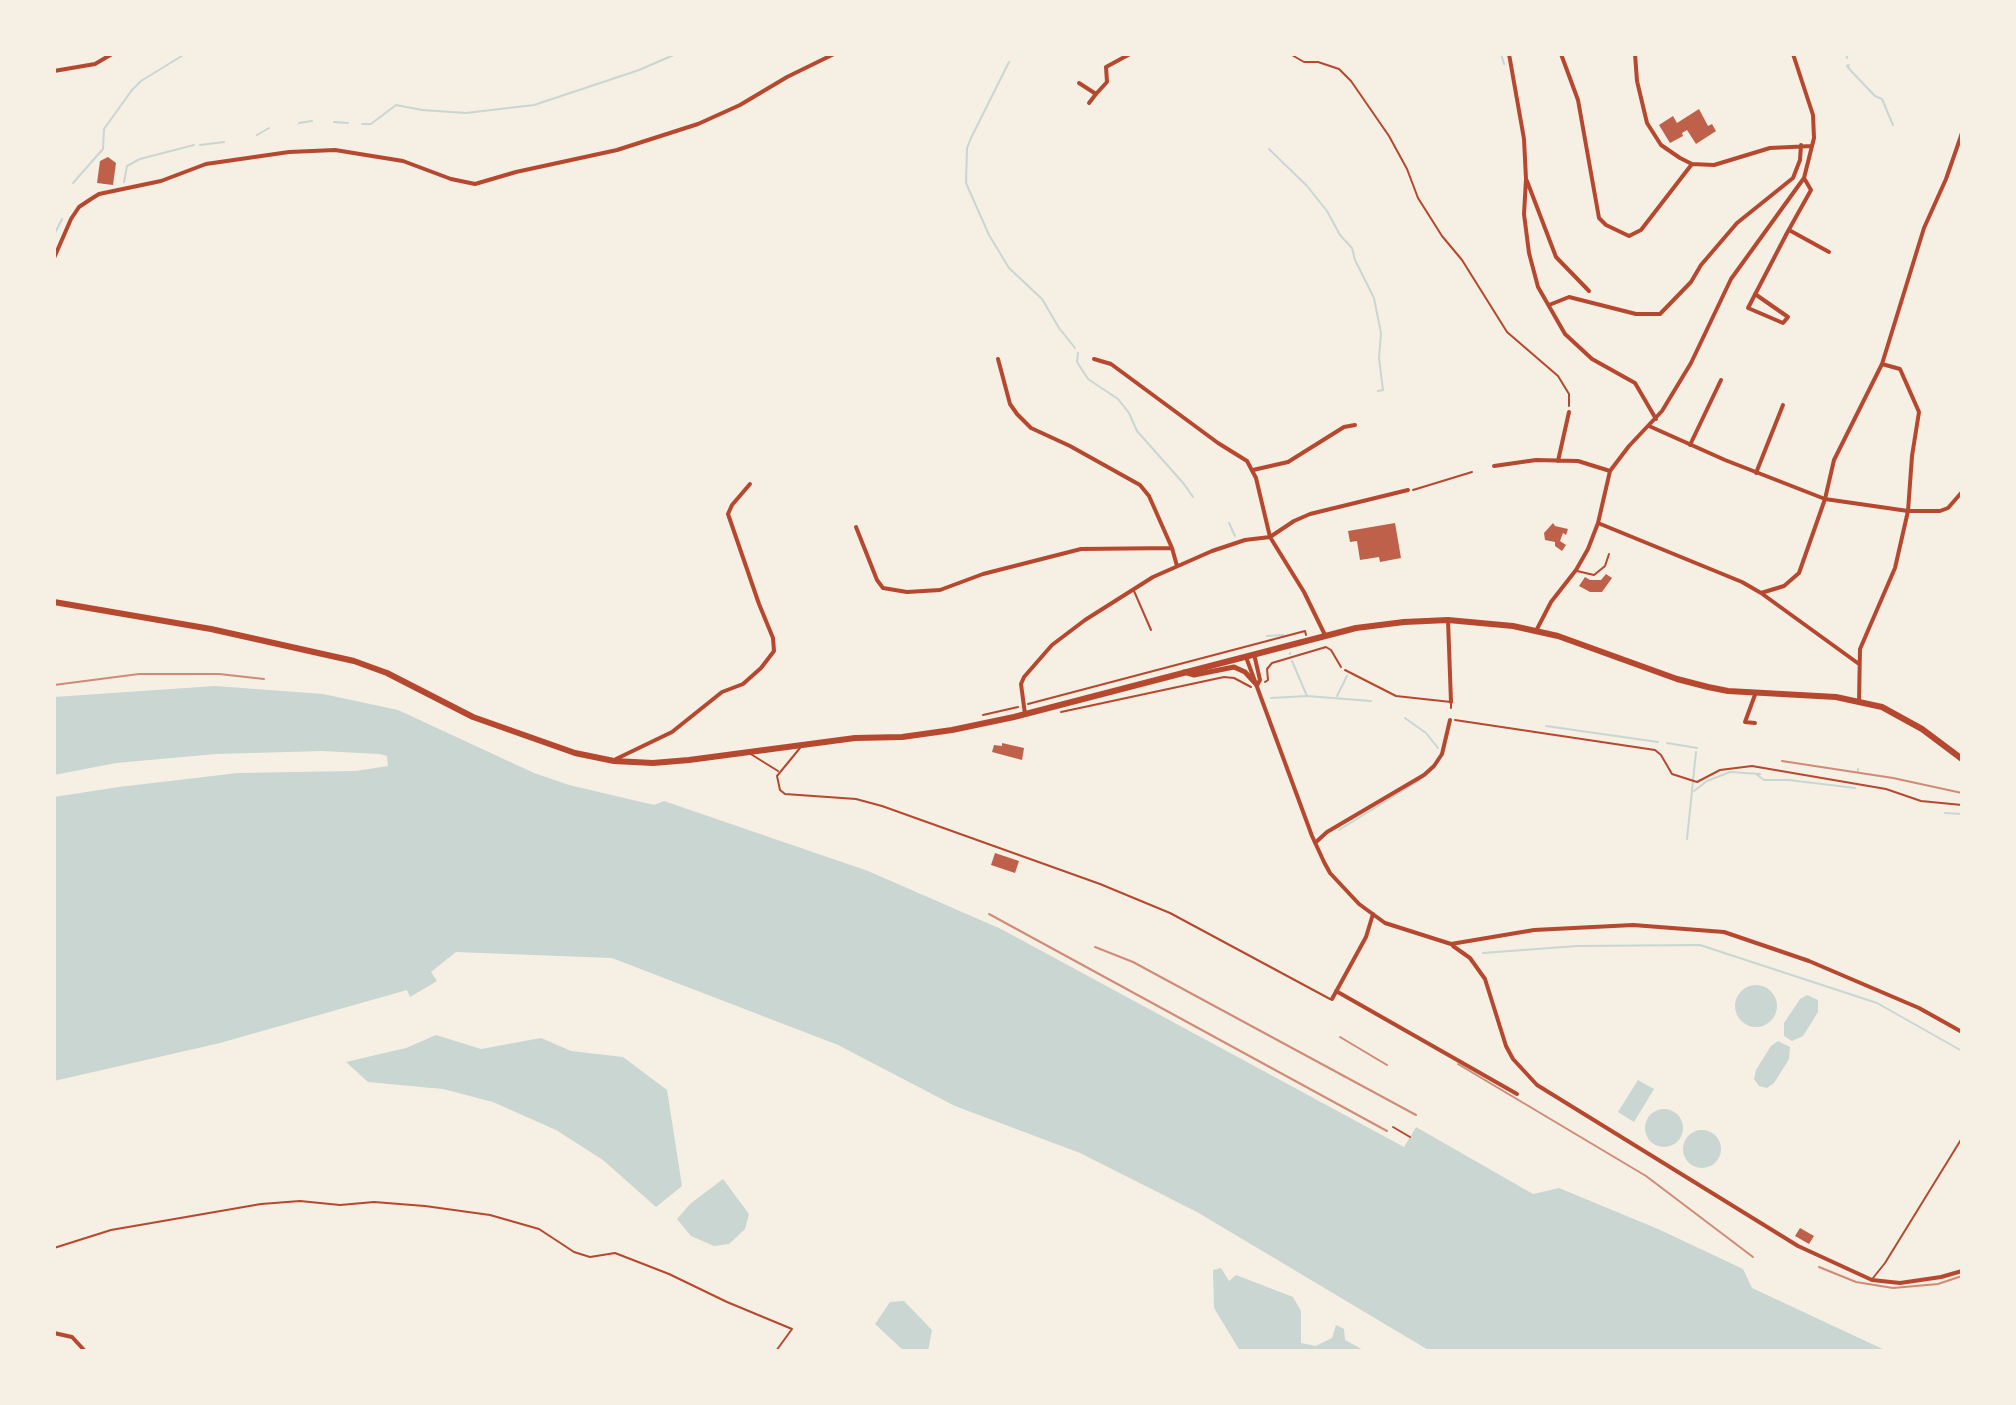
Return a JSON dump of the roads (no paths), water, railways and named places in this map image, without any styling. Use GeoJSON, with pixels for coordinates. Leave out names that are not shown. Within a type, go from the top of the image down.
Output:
{"type":"FeatureCollection","features":[{"type":"Feature","properties":{"kind":"main road"},"geometry":{"type":"LineString","coordinates":[[54,602],[211,629],[354,661],[387,673],[473,717],[575,753],[614,761],[653,763],[855,738],[902,737],[952,730],[1325,636],[1404,622],[1448,620],[1536,631],[1579,643],[1677,679],[1728,691],[1836,697],[1882,707],[1902,717],[1962,759]]}},
{"type":"Feature","properties":{"kind":"street"},"geometry":{"type":"LineString","coordinates":[[54,71],[95,64],[112,54]]}},
{"type":"Feature","properties":{"kind":"street"},"geometry":{"type":"LineString","coordinates":[[54,258],[66,228],[79,207],[99,194],[161,181],[210,163],[289,152],[335,150],[403,161],[451,179],[475,184],[617,150],[698,124],[834,54]]}},
{"type":"Feature","properties":{"kind":"street"},"geometry":{"type":"LineString","coordinates":[[1089,103],[1107,82],[1106,67],[1130,54]]}},
{"type":"Feature","properties":{"kind":"street"},"geometry":{"type":"LineString","coordinates":[[1509,54],[1522,115],[1526,179],[1524,214],[1529,253],[1538,287],[1565,334],[1600,364],[1635,383],[1656,419]]}},
{"type":"Feature","properties":{"kind":"street"},"geometry":{"type":"LineString","coordinates":[[1561,54],[1578,100],[1599,218],[1606,225],[1629,236],[1641,230],[1692,164]]}},
{"type":"Feature","properties":{"kind":"street"},"geometry":{"type":"LineString","coordinates":[[1635,54],[1643,108],[1653,136],[1670,152],[1692,164],[1714,165],[1770,148],[1812,146]]}},
{"type":"Feature","properties":{"kind":"street"},"geometry":{"type":"LineString","coordinates":[[1536,631],[1559,590],[1576,570],[1598,523],[1610,471],[1656,419],[1691,363],[1731,279],[1804,178],[1812,146],[1811,102],[1793,54]]}},
{"type":"Feature","properties":{"kind":"street"},"geometry":{"type":"LineString","coordinates":[[1079,83],[1096,94]]}},
{"type":"Feature","properties":{"kind":"street"},"geometry":{"type":"LineString","coordinates":[[1761,593],[1795,579],[1825,499],[1834,460],[1882,364],[1921,237],[1962,133]]}},
{"type":"Feature","properties":{"kind":"street"},"geometry":{"type":"LineString","coordinates":[[1548,305],[1569,297],[1636,314],[1660,314],[1691,282],[1711,251],[1737,223],[1793,178],[1800,160],[1801,145]]}},
{"type":"Feature","properties":{"kind":"street"},"geometry":{"type":"LineString","coordinates":[[1755,294],[1788,317],[1783,323],[1748,308],[1755,294],[1789,230],[1811,190],[1804,178]]}},
{"type":"Feature","properties":{"kind":"street"},"geometry":{"type":"LineString","coordinates":[[1526,179],[1556,257],[1589,291]]}},
{"type":"Feature","properties":{"kind":"street"},"geometry":{"type":"LineString","coordinates":[[1789,230],[1829,252]]}},
{"type":"Feature","properties":{"kind":"street"},"geometry":{"type":"LineString","coordinates":[[998,359],[1010,404],[1031,428],[1140,485],[1149,496],[1177,566]]}},
{"type":"Feature","properties":{"kind":"street"},"geometry":{"type":"LineString","coordinates":[[1094,359],[1111,364],[1247,461],[1253,470],[1270,537],[1304,592],[1325,636]]}},
{"type":"Feature","properties":{"kind":"street"},"geometry":{"type":"LineString","coordinates":[[1859,702],[1860,649],[1895,568],[1908,511],[1919,412],[1900,369],[1882,364]]}},
{"type":"Feature","properties":{"kind":"street"},"geometry":{"type":"LineString","coordinates":[[1690,445],[1721,380]]}},
{"type":"Feature","properties":{"kind":"street"},"geometry":{"type":"LineString","coordinates":[[1756,473],[1783,405]]}},
{"type":"Feature","properties":{"kind":"street"},"geometry":{"type":"LineString","coordinates":[[1558,461],[1569,412]]}},
{"type":"Feature","properties":{"kind":"street"},"geometry":{"type":"LineString","coordinates":[[1253,470],[1288,462],[1344,427],[1355,425]]}},
{"type":"Feature","properties":{"kind":"street"},"geometry":{"type":"LineString","coordinates":[[1649,426],[1756,473],[1825,499],[1908,511],[1940,511],[1948,508],[1962,492]]}},
{"type":"Feature","properties":{"kind":"street"},"geometry":{"type":"LineString","coordinates":[[1494,466],[1536,460],[1578,461],[1610,471]]}},
{"type":"Feature","properties":{"kind":"street"},"geometry":{"type":"LineString","coordinates":[[614,761],[672,732],[722,692],[743,684],[774,651],[773,638],[728,514],[750,484]]}},
{"type":"Feature","properties":{"kind":"street"},"geometry":{"type":"LineString","coordinates":[[1025,714],[1021,684],[1024,677],[1050,647],[1133,589],[1177,566],[1245,540],[1270,537],[1310,514],[1408,490]]}},
{"type":"Feature","properties":{"kind":"street"},"geometry":{"type":"LineString","coordinates":[[1598,523],[1742,582],[1859,664]]}},
{"type":"Feature","properties":{"kind":"street"},"geometry":{"type":"LineString","coordinates":[[856,527],[883,588],[907,592],[940,590],[983,574],[1081,549],[1172,548]]}},
{"type":"Feature","properties":{"kind":"street"},"geometry":{"type":"LineString","coordinates":[[1448,620],[1451,705]]}},
{"type":"Feature","properties":{"kind":"street"},"geometry":{"type":"LineString","coordinates":[[1254,654],[1260,680],[1255,686]]}},
{"type":"Feature","properties":{"kind":"street"},"geometry":{"type":"LineString","coordinates":[[1246,656],[1315,843],[1330,873],[1359,904],[1385,923],[1451,944],[1465,952],[1485,979],[1506,1046],[1537,1085],[1798,1246],[1872,1280],[1900,1283],[1962,1271]]}},
{"type":"Feature","properties":{"kind":"street"},"geometry":{"type":"LineString","coordinates":[[1183,672],[1194,675],[1234,667],[1245,672],[1255,686]]}},
{"type":"Feature","properties":{"kind":"street"},"geometry":{"type":"LineString","coordinates":[[1755,723],[1745,722],[1756,692]]}},
{"type":"Feature","properties":{"kind":"street"},"geometry":{"type":"LineString","coordinates":[[1315,843],[1327,832],[1424,775],[1434,766],[1442,754],[1450,720]]}},
{"type":"Feature","properties":{"kind":"street"},"geometry":{"type":"LineString","coordinates":[[1332,999],[1371,927],[1373,914]]}},
{"type":"Feature","properties":{"kind":"street"},"geometry":{"type":"LineString","coordinates":[[1451,944],[1534,930],[1633,925],[1724,932],[1809,961],[1919,1008],[1962,1032]]}},
{"type":"Feature","properties":{"kind":"street"},"geometry":{"type":"LineString","coordinates":[[1336,991],[1517,1094]]}},
{"type":"Feature","properties":{"kind":"street"},"geometry":{"type":"LineString","coordinates":[[54,1333],[72,1337],[85,1351]]}},
{"type":"Feature","properties":{"kind":"lane"},"geometry":{"type":"LineString","coordinates":[[1576,570],[1594,575],[1605,566],[1609,554]]}},
{"type":"Feature","properties":{"kind":"lane"},"geometry":{"type":"LineString","coordinates":[[1133,589],[1151,630]]}},
{"type":"Feature","properties":{"kind":"lane"},"geometry":{"type":"LineString","coordinates":[[1345,670],[1396,696],[1451,705]]}},
{"type":"Feature","properties":{"kind":"lane"},"geometry":{"type":"LineString","coordinates":[[803,744],[779,772],[778,785],[785,794],[834,796],[882,806],[1128,895],[1170,913],[1332,999]]}},
{"type":"Feature","properties":{"kind":"lane"},"geometry":{"type":"LineString","coordinates":[[748,753],[779,772]]}},
{"type":"Feature","properties":{"kind":"lane"},"geometry":{"type":"LineString","coordinates":[[1393,1127],[1410,1137]]}},
{"type":"Feature","properties":{"kind":"lane"},"geometry":{"type":"LineString","coordinates":[[1872,1280],[1962,1138]]}},
{"type":"Feature","properties":{"kind":"waterway"},"geometry":{"type":"LineString","coordinates":[[73,183],[103,149],[104,129],[132,90],[185,54]]}},
{"type":"Feature","properties":{"kind":"waterway"},"geometry":{"type":"LineString","coordinates":[[362,124],[371,124],[396,105],[466,113],[534,105],[639,70],[676,54]]}},
{"type":"Feature","properties":{"kind":"waterway"},"geometry":{"type":"LineString","coordinates":[[1501,54],[1504,64]]}},
{"type":"Feature","properties":{"kind":"waterway"},"geometry":{"type":"LineString","coordinates":[[1846,54],[1847,58]]}},
{"type":"Feature","properties":{"kind":"waterway"},"geometry":{"type":"LineString","coordinates":[[1009,62],[967,148],[966,183],[989,235],[1009,268],[1042,299],[1075,348]]}},
{"type":"Feature","properties":{"kind":"waterway"},"geometry":{"type":"LineString","coordinates":[[1849,65],[1875,96],[1882,99],[1893,125]]}},
{"type":"Feature","properties":{"kind":"waterway"},"geometry":{"type":"LineString","coordinates":[[299,123],[312,121]]}},
{"type":"Feature","properties":{"kind":"waterway"},"geometry":{"type":"LineString","coordinates":[[334,122],[348,123]]}},
{"type":"Feature","properties":{"kind":"waterway"},"geometry":{"type":"LineString","coordinates":[[257,135],[269,128]]}},
{"type":"Feature","properties":{"kind":"waterway"},"geometry":{"type":"LineString","coordinates":[[200,145],[224,142]]}},
{"type":"Feature","properties":{"kind":"waterway"},"geometry":{"type":"LineString","coordinates":[[124,182],[127,166],[140,159],[194,145]]}},
{"type":"Feature","properties":{"kind":"waterway"},"geometry":{"type":"LineString","coordinates":[[1269,149],[1307,186],[1352,248],[1374,298],[1381,333],[1379,358],[1383,390],[1378,391]]}},
{"type":"Feature","properties":{"kind":"waterway"},"geometry":{"type":"LineString","coordinates":[[54,235],[62,219]]}},
{"type":"Feature","properties":{"kind":"waterway"},"geometry":{"type":"LineString","coordinates":[[1078,353],[1077,362],[1088,379],[1118,399],[1137,431],[1193,497]]}},
{"type":"Feature","properties":{"kind":"waterway"},"geometry":{"type":"LineString","coordinates":[[1229,523],[1235,536]]}},
{"type":"Feature","properties":{"kind":"waterway"},"geometry":{"type":"LineString","coordinates":[[1267,636],[1283,635]]}},
{"type":"Feature","properties":{"kind":"waterway"},"geometry":{"type":"LineString","coordinates":[[1292,661],[1307,696]]}},
{"type":"Feature","properties":{"kind":"waterway"},"geometry":{"type":"LineString","coordinates":[[1337,696],[1347,676]]}},
{"type":"Feature","properties":{"kind":"waterway"},"geometry":{"type":"LineString","coordinates":[[1271,698],[1307,696],[1371,701]]}},
{"type":"Feature","properties":{"kind":"waterway"},"geometry":{"type":"LineString","coordinates":[[1405,718],[1426,733],[1438,748]]}},
{"type":"Feature","properties":{"kind":"waterway"},"geometry":{"type":"LineString","coordinates":[[1546,726],[1658,742]]}},
{"type":"Feature","properties":{"kind":"waterway"},"geometry":{"type":"LineString","coordinates":[[1667,743],[1697,748]]}},
{"type":"Feature","properties":{"kind":"waterway"},"geometry":{"type":"LineString","coordinates":[[1687,839],[1696,752]]}},
{"type":"Feature","properties":{"kind":"waterway"},"geometry":{"type":"LineString","coordinates":[[1694,791],[1707,781],[1730,772],[1760,774]]}},
{"type":"Feature","properties":{"kind":"waterway"},"geometry":{"type":"LineString","coordinates":[[1756,774],[1764,780],[1855,788]]}},
{"type":"Feature","properties":{"kind":"waterway"},"geometry":{"type":"LineString","coordinates":[[1339,830],[1420,780]]}},
{"type":"Feature","properties":{"kind":"waterway"},"geometry":{"type":"LineString","coordinates":[[1945,813],[1962,814]]}},
{"type":"Feature","properties":{"kind":"waterway"},"geometry":{"type":"LineString","coordinates":[[1483,953],[1577,946],[1700,945],[1877,1003],[1962,1051]]}},
{"type":"Feature","properties":{"kind":"railway"},"geometry":{"type":"LineString","coordinates":[[54,685],[139,674],[219,674],[264,679]]}},
{"type":"Feature","properties":{"kind":"railway"},"geometry":{"type":"LineString","coordinates":[[1782,761],[1893,778],[1962,793]]}},
{"type":"Feature","properties":{"kind":"railway"},"geometry":{"type":"LineString","coordinates":[[989,914],[1387,1131]]}},
{"type":"Feature","properties":{"kind":"railway"},"geometry":{"type":"LineString","coordinates":[[1095,947],[1133,962],[1416,1115]]}},
{"type":"Feature","properties":{"kind":"railway"},"geometry":{"type":"LineString","coordinates":[[1340,1037],[1387,1065]]}},
{"type":"Feature","properties":{"kind":"railway"},"geometry":{"type":"LineString","coordinates":[[1458,1064],[1646,1176],[1753,1257]]}},
{"type":"Feature","properties":{"kind":"railway"},"geometry":{"type":"LineString","coordinates":[[1819,1267],[1856,1282],[1893,1288],[1938,1284],[1962,1276]]}}]}
